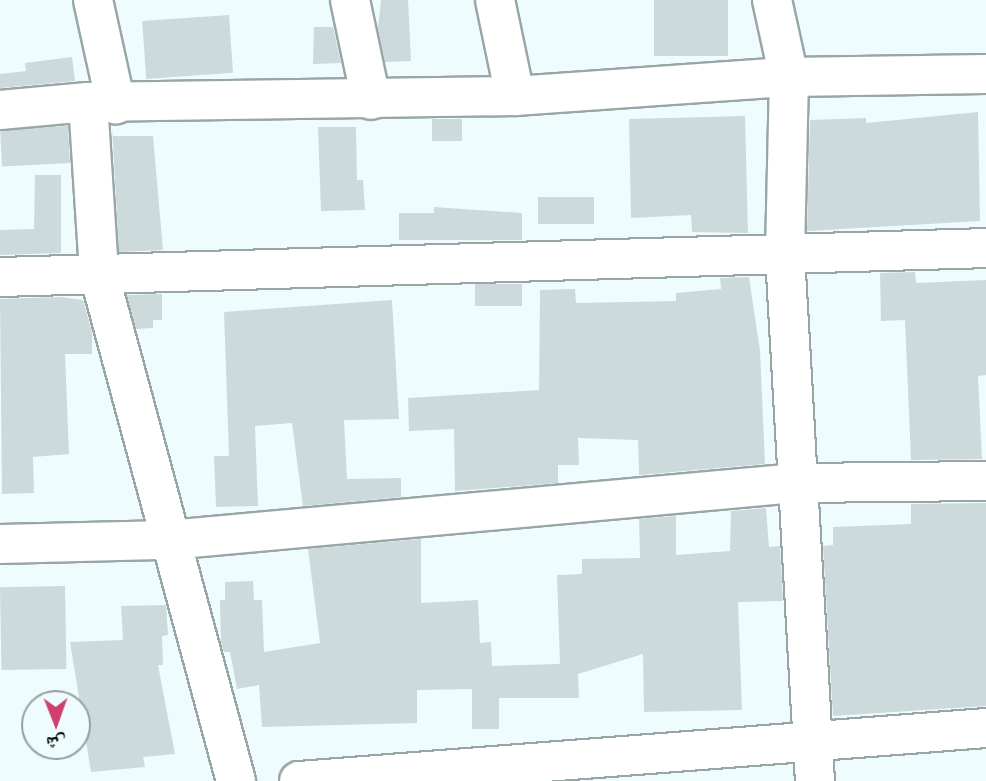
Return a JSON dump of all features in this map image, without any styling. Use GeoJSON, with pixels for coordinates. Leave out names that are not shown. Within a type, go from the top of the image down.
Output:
{"type":"FeatureCollection","features":[{"type":"Feature","properties":{"kind":"street"},"geometry":{"type":"LineString","coordinates":[[93,0],[102,103],[99,274],[236,781]]}},
{"type":"Feature","properties":{"kind":"street"},"geometry":{"type":"LineString","coordinates":[[350,0],[371,100]]}},
{"type":"Feature","properties":{"kind":"street"},"geometry":{"type":"LineString","coordinates":[[495,0],[515,96]]}},
{"type":"Feature","properties":{"kind":"street"},"geometry":{"type":"LineString","coordinates":[[772,0],[789,77],[785,254],[815,781]]}},
{"type":"Feature","properties":{"kind":"street"},"geometry":{"type":"LineString","coordinates":[[0,110],[102,103],[515,96],[789,77],[986,74]]}},
{"type":"Feature","properties":{"kind":"street"},"geometry":{"type":"LineString","coordinates":[[0,277],[986,248]]}},
{"type":"Feature","properties":{"kind":"street"},"geometry":{"type":"LineString","coordinates":[[0,544],[169,540],[797,483],[986,481]]}},
{"type":"Feature","properties":{"kind":"street"},"geometry":{"type":"LineString","coordinates":[[299,781],[811,739],[986,728]]}},
{"type":"Feature","properties":{"kind":"building"},"geometry":{"type":"Polygon","coordinates":[[[381,0],[408,0],[411,61],[385,62],[378,28],[381,0]]]}},
{"type":"Feature","properties":{"kind":"building"},"geometry":{"type":"Polygon","coordinates":[[[654,0],[728,0],[728,56],[654,56],[654,0]]]}},
{"type":"Feature","properties":{"kind":"building"},"geometry":{"type":"Polygon","coordinates":[[[229,15],[233,73],[146,79],[142,21],[229,15]]]}},
{"type":"Feature","properties":{"kind":"building"},"geometry":{"type":"Polygon","coordinates":[[[314,27],[333,27],[341,63],[313,64],[314,27]]]}},
{"type":"Feature","properties":{"kind":"building"},"geometry":{"type":"Polygon","coordinates":[[[72,57],[75,81],[0,88],[0,74],[26,71],[25,63],[72,57]]]}},
{"type":"Feature","properties":{"kind":"building"},"geometry":{"type":"Polygon","coordinates":[[[978,112],[980,221],[807,231],[810,120],[866,118],[866,123],[978,112]]]}},
{"type":"Feature","properties":{"kind":"building"},"geometry":{"type":"Polygon","coordinates":[[[745,116],[748,233],[692,232],[691,215],[631,218],[629,119],[745,116]]]}},
{"type":"Feature","properties":{"kind":"building"},"geometry":{"type":"Polygon","coordinates":[[[432,119],[462,119],[462,141],[432,141],[432,119]]]}},
{"type":"Feature","properties":{"kind":"building"},"geometry":{"type":"Polygon","coordinates":[[[68,126],[70,163],[2,167],[0,130],[68,126]]]}},
{"type":"Feature","properties":{"kind":"building"},"geometry":{"type":"Polygon","coordinates":[[[112,127],[113,136],[153,136],[163,250],[119,252],[112,127]]]}},
{"type":"Feature","properties":{"kind":"building"},"geometry":{"type":"Polygon","coordinates":[[[318,127],[356,127],[357,180],[363,180],[365,210],[321,211],[318,127]]]}},
{"type":"Feature","properties":{"kind":"building"},"geometry":{"type":"Polygon","coordinates":[[[35,175],[61,175],[61,253],[0,255],[0,230],[34,229],[35,175]]]}},
{"type":"Feature","properties":{"kind":"building"},"geometry":{"type":"Polygon","coordinates":[[[538,197],[594,197],[594,224],[538,224],[538,197]]]}},
{"type":"Feature","properties":{"kind":"building"},"geometry":{"type":"Polygon","coordinates":[[[434,207],[522,213],[522,240],[399,240],[399,213],[434,213],[434,207]]]}},
{"type":"Feature","properties":{"kind":"building"},"geometry":{"type":"Polygon","coordinates":[[[915,272],[916,283],[986,280],[986,375],[978,376],[982,459],[911,460],[905,320],[881,321],[880,273],[915,272]]]}},
{"type":"Feature","properties":{"kind":"building"},"geometry":{"type":"Polygon","coordinates":[[[749,277],[760,351],[765,464],[639,475],[638,440],[578,438],[579,465],[558,465],[558,483],[455,491],[454,429],[409,431],[408,398],[539,390],[540,290],[575,289],[576,303],[676,301],[676,293],[721,289],[720,278],[749,277]]]}},
{"type":"Feature","properties":{"kind":"building"},"geometry":{"type":"Polygon","coordinates":[[[475,284],[522,284],[522,306],[475,306],[475,284]]]}},
{"type":"Feature","properties":{"kind":"building"},"geometry":{"type":"Polygon","coordinates":[[[162,294],[162,320],[153,320],[153,328],[136,329],[127,295],[162,294]]]}},
{"type":"Feature","properties":{"kind":"building"},"geometry":{"type":"Polygon","coordinates":[[[61,297],[83,300],[92,332],[92,354],[65,354],[69,454],[33,457],[34,493],[2,494],[0,299],[61,297]]]}},
{"type":"Feature","properties":{"kind":"building"},"geometry":{"type":"Polygon","coordinates":[[[392,300],[399,419],[344,420],[347,479],[401,478],[401,497],[303,506],[292,423],[255,426],[258,506],[216,507],[214,456],[229,456],[224,312],[392,300]]]}},
{"type":"Feature","properties":{"kind":"building"},"geometry":{"type":"Polygon","coordinates":[[[986,503],[986,706],[833,716],[823,546],[833,545],[833,527],[911,524],[911,504],[986,503]]]}},
{"type":"Feature","properties":{"kind":"building"},"geometry":{"type":"Polygon","coordinates":[[[766,508],[769,547],[780,546],[783,601],[738,602],[742,710],[644,712],[643,654],[578,674],[579,698],[499,698],[499,729],[472,729],[472,689],[417,690],[417,723],[262,727],[259,685],[237,689],[230,652],[224,652],[221,643],[220,600],[225,600],[225,582],[253,581],[254,600],[262,600],[264,652],[320,643],[308,549],[421,539],[421,603],[478,600],[480,643],[491,642],[492,666],[560,664],[557,575],[582,574],[582,559],[640,558],[639,519],[676,516],[676,555],[730,551],[731,511],[766,508]]]}},
{"type":"Feature","properties":{"kind":"building"},"geometry":{"type":"Polygon","coordinates":[[[65,586],[66,669],[1,670],[0,587],[65,586]]]}},
{"type":"Feature","properties":{"kind":"building"},"geometry":{"type":"Polygon","coordinates":[[[166,605],[168,635],[162,636],[163,665],[158,665],[175,754],[143,757],[145,767],[91,772],[91,690],[78,690],[70,642],[123,640],[121,606],[166,605]]]}}]}
